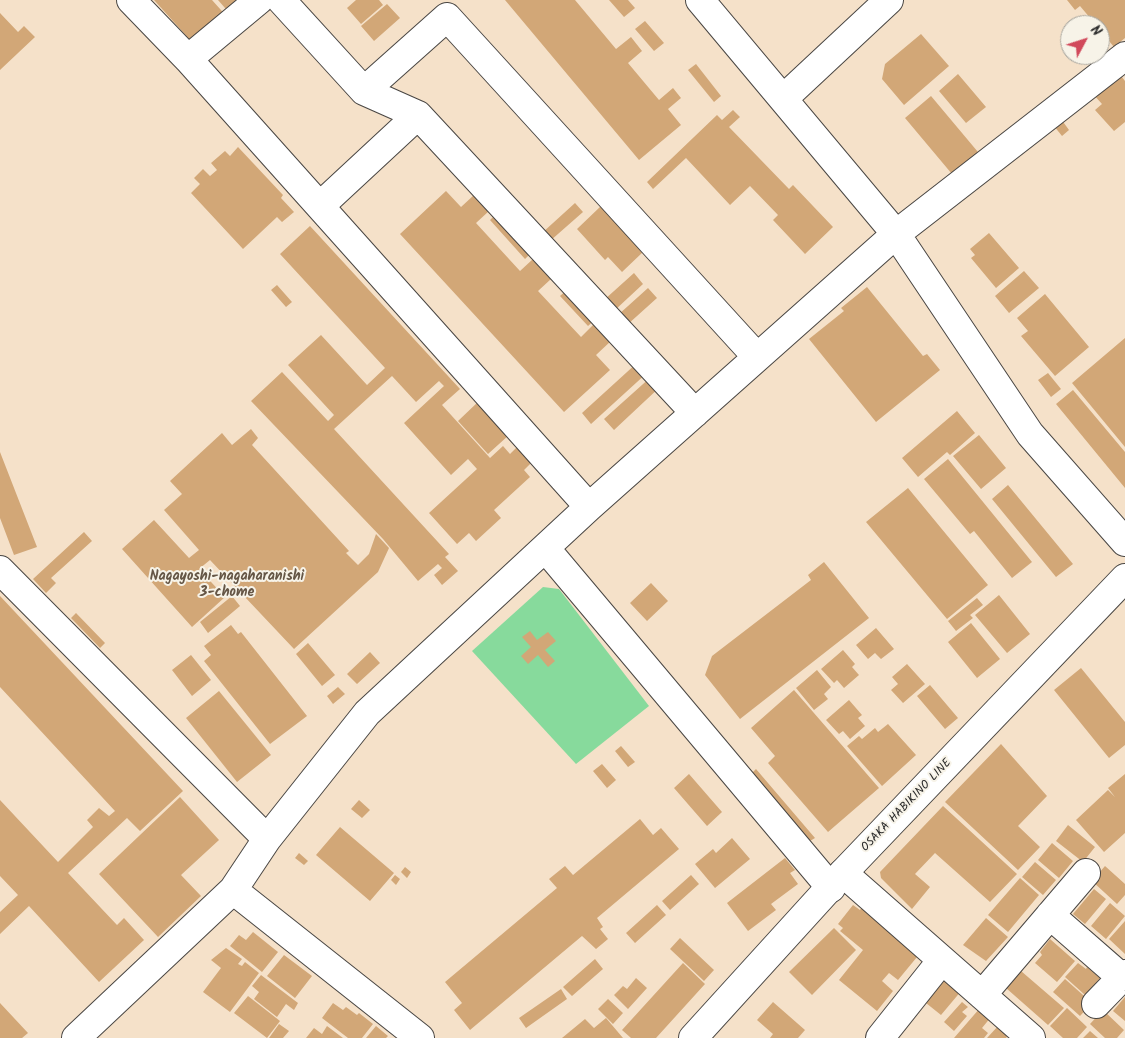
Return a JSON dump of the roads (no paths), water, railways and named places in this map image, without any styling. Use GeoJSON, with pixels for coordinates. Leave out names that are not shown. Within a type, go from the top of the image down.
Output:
{"type":"FeatureCollection","features":[{"type":"Feature","properties":{"kind":"street"},"geometry":{"type":"LineString","coordinates":[[131,0],[188,59],[589,507]]}},
{"type":"Feature","properties":{"kind":"street"},"geometry":{"type":"LineString","coordinates":[[188,59],[259,0]]}},
{"type":"Feature","properties":{"kind":"street"},"geometry":{"type":"LineString","coordinates":[[281,0],[364,91],[418,115],[695,413]]}},
{"type":"Feature","properties":{"kind":"street"},"geometry":{"type":"LineString","coordinates":[[700,0],[896,234],[1030,434],[1125,542]]}},
{"type":"Feature","properties":{"kind":"street"},"geometry":{"type":"LineString","coordinates":[[784,98],[889,0]]}},
{"type":"Feature","properties":{"kind":"street"},"geometry":{"type":"LineString","coordinates":[[364,91],[447,17],[757,357]]}},
{"type":"Feature","properties":{"kind":"street"},"geometry":{"type":"LineString","coordinates":[[76,1038],[233,890],[267,839],[367,713],[589,507],[896,234],[1125,56]]}},
{"type":"Feature","properties":{"kind":"street"},"geometry":{"type":"LineString","coordinates":[[320,206],[418,115]]}},
{"type":"Feature","properties":{"kind":"street"},"geometry":{"type":"LineString","coordinates":[[546,548],[837,881],[942,960],[1032,1038]]}},
{"type":"Feature","properties":{"kind":"street"},"geometry":{"type":"LineString","coordinates":[[0,570],[267,839]]}},
{"type":"Feature","properties":{"kind":"street","name":"OSAKA HABIKINO LINE"},"geometry":{"type":"LineString","coordinates":[[693,1038],[837,881],[1125,578]]}},
{"type":"Feature","properties":{"kind":"street"},"geometry":{"type":"LineString","coordinates":[[982,994],[1086,873]]}},
{"type":"Feature","properties":{"kind":"street"},"geometry":{"type":"LineString","coordinates":[[233,890],[420,1038]]}},
{"type":"Feature","properties":{"kind":"street"},"geometry":{"type":"LineString","coordinates":[[1050,915],[1123,976],[1096,1004]]}},
{"type":"Feature","properties":{"kind":"street"},"geometry":{"type":"LineString","coordinates":[[880,1038],[942,960]]}},
{"type":"Feature","properties":{"kind":"district","name":"Nagayoshi-nagaharanishi 3-chome"},"geometry":{"type":"Point","coordinates":[227,586]}}]}
